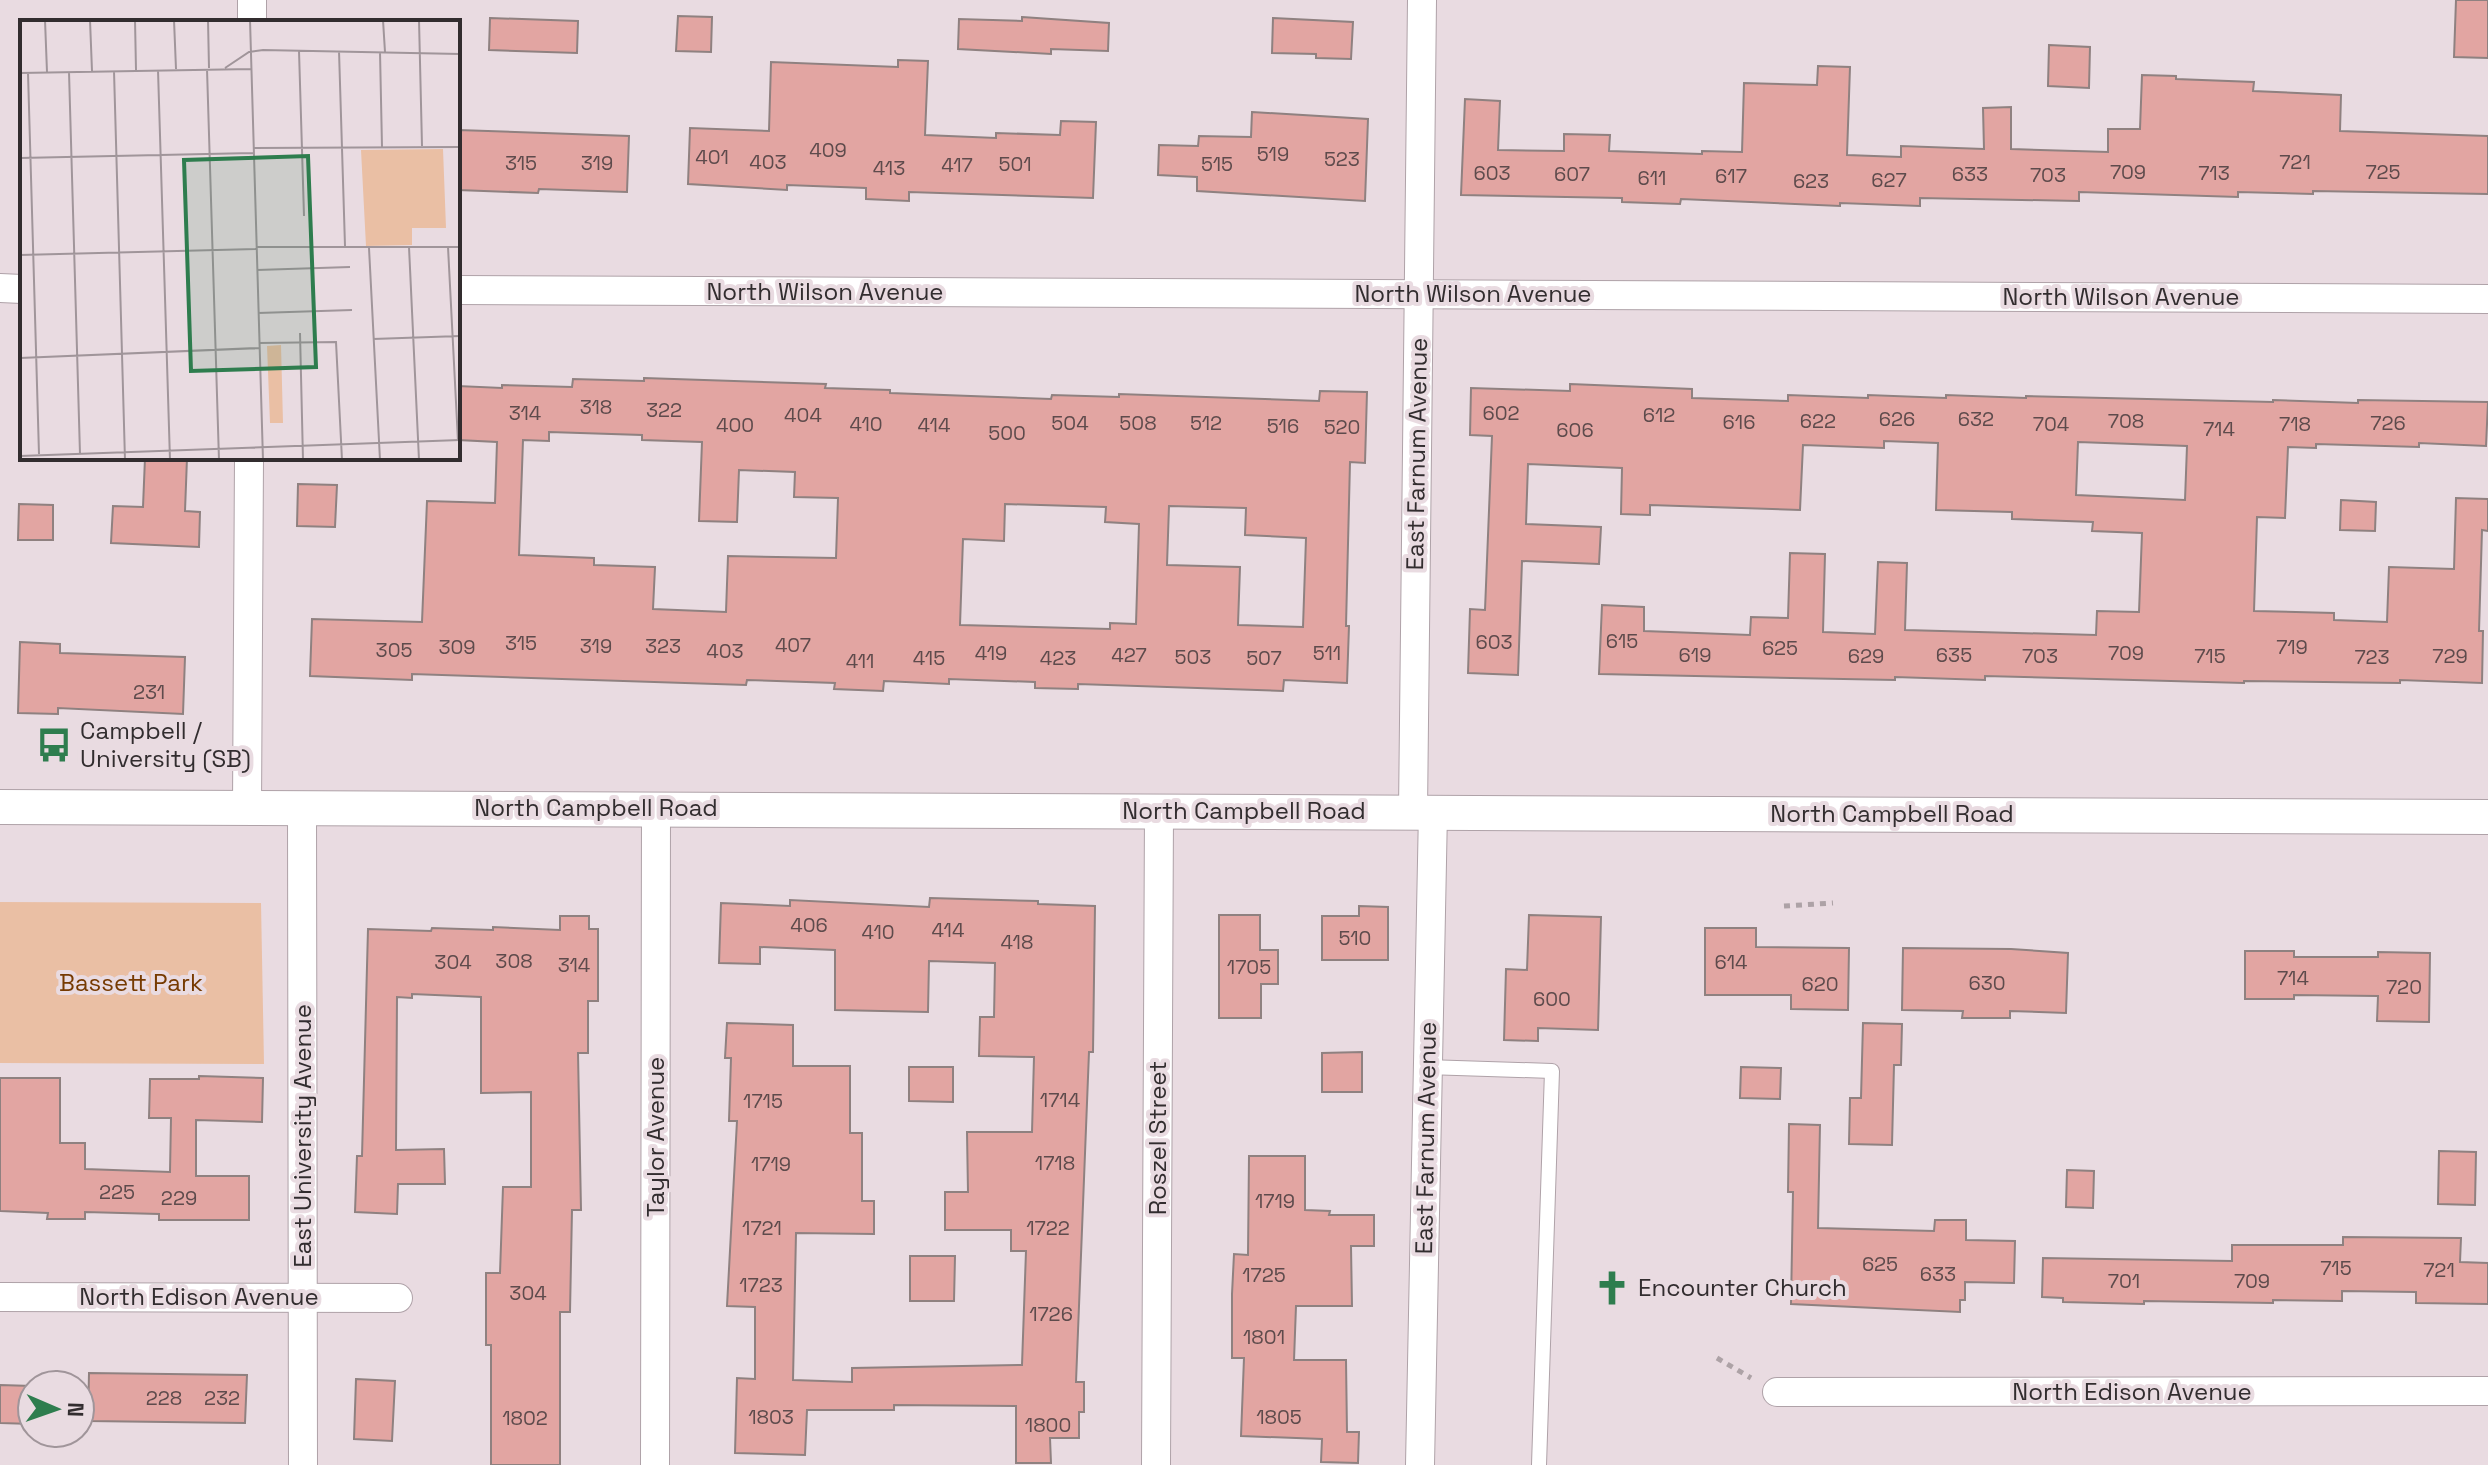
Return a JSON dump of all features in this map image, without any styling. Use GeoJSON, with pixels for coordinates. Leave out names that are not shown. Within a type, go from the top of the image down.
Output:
{"type":"FeatureCollection","features":[{"type":"Feature","properties":{"kind":"street","name":"East Farnum Avenue"},"geometry":{"type":"LineString","coordinates":[[1420,1465],[1426,1067],[1419,293],[1422,0]]}},
{"type":"Feature","properties":{"kind":"street"},"geometry":{"type":"LineString","coordinates":[[0,288],[20,289]]}},
{"type":"Feature","properties":{"kind":"street","name":"North Wilson Avenue"},"geometry":{"type":"LineString","coordinates":[[460,290],[2488,299]]}},
{"type":"Feature","properties":{"kind":"street"},"geometry":{"type":"LineString","coordinates":[[247,807],[249,460]]}},
{"type":"Feature","properties":{"kind":"street","name":"North Campbell Road"},"geometry":{"type":"LineString","coordinates":[[0,807],[2488,817]]}},
{"type":"Feature","properties":{"kind":"street","name":"East University Avenue"},"geometry":{"type":"LineString","coordinates":[[302,807],[303,1465]]}},
{"type":"Feature","properties":{"kind":"street","name":"Taylor Avenue"},"geometry":{"type":"LineString","coordinates":[[655,1465],[656,808]]}},
{"type":"Feature","properties":{"kind":"street","name":"Roszel Street"},"geometry":{"type":"LineString","coordinates":[[1156,1465],[1159,811]]}},
{"type":"Feature","properties":{"kind":"street","name":"North Edison Avenue"},"geometry":{"type":"LineString","coordinates":[[0,1297],[398,1298]]}},
{"type":"Feature","properties":{"kind":"street","name":"North Edison Avenue"},"geometry":{"type":"LineString","coordinates":[[1777,1392],[2488,1391]]}},
{"type":"Feature","properties":{"kind":"lane"},"geometry":{"type":"LineString","coordinates":[[1426,1067],[1552,1071],[1539,1465]]}},
{"type":"Feature","properties":{"kind":"path"},"geometry":{"type":"LineString","coordinates":[[1784,906],[1833,903]]}},
{"type":"Feature","properties":{"kind":"path"},"geometry":{"type":"LineString","coordinates":[[1717,1358],[1777,1392]]}},
{"type":"Feature","properties":{"kind":"green space","name":"Bassett Park"},"geometry":{"type":"Polygon","coordinates":[[[0,902],[261,903],[264,1064],[0,1063],[0,902]]]}},
{"type":"Feature","properties":{"kind":"building"},"geometry":{"type":"Polygon","coordinates":[[[2456,0],[2488,0],[2488,58],[2454,57],[2456,0]]]}},
{"type":"Feature","properties":{"kind":"building"},"geometry":{"type":"Polygon","coordinates":[[[678,16],[712,17],[711,52],[676,51],[678,16]]]}},
{"type":"Feature","properties":{"kind":"building"},"geometry":{"type":"Polygon","coordinates":[[[1022,17],[1109,23],[1108,51],[1051,49],[1051,54],[958,49],[959,19],[1022,21],[1022,17]]]}},
{"type":"Feature","properties":{"kind":"building"},"geometry":{"type":"Polygon","coordinates":[[[490,18],[578,21],[577,53],[489,50],[490,18]]]}},
{"type":"Feature","properties":{"kind":"building"},"geometry":{"type":"Polygon","coordinates":[[[1273,18],[1353,22],[1351,59],[1272,53],[1273,18]]]}},
{"type":"Feature","properties":{"kind":"building"},"geometry":{"type":"Polygon","coordinates":[[[2049,45],[2090,47],[2089,88],[2048,86],[2049,45]]]}},
{"type":"Feature","properties":{"kind":"building"},"geometry":{"type":"Polygon","coordinates":[[[898,60],[928,61],[925,135],[996,138],[996,133],[1060,135],[1061,121],[1096,122],[1093,198],[909,192],[909,201],[866,199],[866,188],[787,185],[787,190],[688,184],[690,128],[769,131],[771,62],[898,67],[898,60]]]}},
{"type":"Feature","properties":{"kind":"building"},"geometry":{"type":"Polygon","coordinates":[[[1818,66],[1850,67],[1847,155],[1901,157],[1901,146],[1984,149],[1983,108],[2011,107],[2011,149],[2108,152],[2108,129],[2140,129],[2142,75],[2176,76],[2176,79],[2254,82],[2253,91],[2341,95],[2340,131],[2488,136],[2488,194],[2313,191],[2313,194],[2238,192],[2238,197],[2079,192],[2079,201],[1920,198],[1920,206],[1681,199],[1680,204],[1622,202],[1622,198],[1461,195],[1465,99],[1500,101],[1498,150],[1564,151],[1564,134],[1610,135],[1609,151],[1742,152],[1744,83],[1817,85],[1818,66]]]}},
{"type":"Feature","properties":{"kind":"building"},"geometry":{"type":"Polygon","coordinates":[[[1252,112],[1368,119],[1365,201],[1197,191],[1197,177],[1158,175],[1159,145],[1198,146],[1199,136],[1251,137],[1252,112]]]}},
{"type":"Feature","properties":{"kind":"building"},"geometry":{"type":"Polygon","coordinates":[[[460,130],[629,136],[627,192],[539,189],[538,193],[460,190],[460,130]]]}},
{"type":"Feature","properties":{"kind":"building"},"geometry":{"type":"Polygon","coordinates":[[[644,378],[826,384],[825,388],[890,390],[890,393],[1051,399],[1052,395],[1119,397],[1119,394],[1319,401],[1320,391],[1367,392],[1365,463],[1350,462],[1347,683],[1284,680],[1283,691],[1078,684],[1078,689],[1035,688],[1035,682],[949,679],[949,684],[884,681],[883,691],[834,689],[835,683],[747,680],[746,685],[412,674],[412,680],[310,676],[312,619],[422,622],[427,501],[495,503],[497,442],[460,440],[460,386],[572,387],[573,379],[644,381],[644,378]],[[549,432],[549,441],[523,440],[519,555],[594,558],[594,565],[655,567],[653,609],[726,612],[728,556],[836,558],[838,498],[794,497],[795,472],[739,470],[737,522],[699,521],[702,442],[642,440],[642,435],[549,432]],[[1005,504],[1004,541],[963,539],[960,625],[1110,629],[1110,623],[1136,624],[1139,524],[1105,522],[1106,507],[1005,504]],[[1169,506],[1167,565],[1240,567],[1238,625],[1303,627],[1306,538],[1245,535],[1246,508],[1169,506]]]}},
{"type":"Feature","properties":{"kind":"building"},"geometry":{"type":"Polygon","coordinates":[[[1570,384],[1692,389],[1692,398],[1788,401],[1788,395],[1946,398],[1946,395],[2273,402],[2488,402],[2486,446],[2419,443],[2419,447],[2316,444],[2316,448],[2288,447],[2285,518],[2257,517],[2254,611],[2334,613],[2334,620],[2387,622],[2389,567],[2454,569],[2456,498],[2488,499],[2488,531],[2482,530],[2479,631],[2483,631],[2482,683],[2400,680],[2400,683],[2244,683],[1985,676],[1985,680],[1895,677],[1895,680],[1599,674],[1602,605],[1644,607],[1644,631],[1750,635],[1751,617],[1788,618],[1790,553],[1825,554],[1823,632],[1875,634],[1878,562],[1907,563],[1905,630],[2096,635],[2097,611],[2139,612],[2142,533],[2092,531],[2093,522],[2012,519],[2012,512],[1936,510],[1938,443],[1884,441],[1884,448],[1803,445],[1800,510],[1650,505],[1650,515],[1621,514],[1622,468],[1528,464],[1526,524],[1601,527],[1599,564],[1522,561],[1518,675],[1468,673],[1470,609],[1485,610],[1492,436],[1470,435],[1471,388],[1570,391],[1570,384]],[[2078,442],[2076,495],[2185,500],[2187,446],[2078,442]]]}},
{"type":"Feature","properties":{"kind":"building"},"geometry":{"type":"Polygon","coordinates":[[[145,460],[187,460],[185,511],[200,512],[199,547],[111,543],[113,506],[143,507],[145,460]]]}},
{"type":"Feature","properties":{"kind":"building"},"geometry":{"type":"Polygon","coordinates":[[[298,484],[337,485],[335,527],[297,526],[298,484]]]}},
{"type":"Feature","properties":{"kind":"building"},"geometry":{"type":"Polygon","coordinates":[[[2341,500],[2376,502],[2375,531],[2340,530],[2341,500]]]}},
{"type":"Feature","properties":{"kind":"building"},"geometry":{"type":"Polygon","coordinates":[[[19,504],[53,505],[53,540],[18,540],[19,504]]]}},
{"type":"Feature","properties":{"kind":"building"},"geometry":{"type":"Polygon","coordinates":[[[20,642],[60,644],[60,653],[185,657],[183,714],[58,708],[58,714],[18,713],[20,642]]]}},
{"type":"Feature","properties":{"kind":"building"},"geometry":{"type":"Polygon","coordinates":[[[930,898],[1095,906],[1093,1052],[1089,1052],[1076,1382],[1084,1382],[1084,1412],[1079,1412],[1079,1438],[1050,1438],[1051,1463],[1016,1463],[1016,1406],[894,1405],[894,1410],[807,1410],[805,1455],[735,1453],[737,1378],[755,1379],[755,1307],[727,1306],[737,1121],[729,1121],[731,1058],[725,1058],[727,1023],[793,1025],[793,1066],[850,1066],[850,1133],[862,1133],[862,1201],[874,1201],[874,1234],[796,1233],[793,1380],[852,1382],[852,1368],[1022,1365],[1026,1251],[1011,1251],[1011,1230],[945,1230],[945,1192],[968,1192],[967,1132],[1032,1132],[1034,1057],[979,1056],[980,1017],[994,1017],[995,963],[929,961],[928,1012],[835,1010],[835,950],[760,947],[760,964],[719,963],[721,903],[790,906],[790,900],[929,907],[930,898]]]}},
{"type":"Feature","properties":{"kind":"building"},"geometry":{"type":"Polygon","coordinates":[[[1359,906],[1388,907],[1388,960],[1322,960],[1322,916],[1359,916],[1359,906]]]}},
{"type":"Feature","properties":{"kind":"building"},"geometry":{"type":"Polygon","coordinates":[[[1219,915],[1260,915],[1260,950],[1278,950],[1278,984],[1261,984],[1261,1018],[1219,1018],[1219,915]]]}},
{"type":"Feature","properties":{"kind":"building"},"geometry":{"type":"Polygon","coordinates":[[[1529,915],[1601,917],[1598,1030],[1538,1028],[1538,1041],[1504,1040],[1506,969],[1527,970],[1529,915]]]}},
{"type":"Feature","properties":{"kind":"building"},"geometry":{"type":"Polygon","coordinates":[[[560,916],[589,916],[589,929],[598,929],[598,1001],[588,1001],[588,1053],[578,1053],[581,1210],[572,1210],[570,1312],[560,1312],[560,1465],[491,1465],[491,1345],[486,1345],[486,1273],[500,1273],[503,1187],[531,1187],[531,1092],[481,1093],[481,997],[412,994],[412,998],[397,997],[396,1150],[444,1149],[445,1184],[398,1184],[397,1214],[355,1212],[357,1156],[362,1156],[368,929],[431,931],[432,928],[493,930],[493,927],[560,930],[560,916]]]}},
{"type":"Feature","properties":{"kind":"building"},"geometry":{"type":"Polygon","coordinates":[[[1705,928],[1756,928],[1756,947],[1849,948],[1848,1010],[1791,1009],[1791,995],[1705,995],[1705,928]]]}},
{"type":"Feature","properties":{"kind":"building"},"geometry":{"type":"Polygon","coordinates":[[[1903,948],[2068,953],[2066,1013],[2010,1011],[2010,1018],[1962,1018],[1963,1011],[1902,1010],[1903,948]]]}},
{"type":"Feature","properties":{"kind":"building"},"geometry":{"type":"Polygon","coordinates":[[[2245,951],[2294,951],[2294,957],[2378,957],[2378,952],[2430,953],[2429,1022],[2377,1021],[2378,996],[2294,995],[2294,999],[2245,999],[2245,951]]]}},
{"type":"Feature","properties":{"kind":"building"},"geometry":{"type":"Polygon","coordinates":[[[1863,1023],[1902,1024],[1901,1065],[1894,1065],[1892,1145],[1849,1144],[1850,1098],[1861,1098],[1863,1023]]]}},
{"type":"Feature","properties":{"kind":"building"},"geometry":{"type":"Polygon","coordinates":[[[1362,1052],[1362,1092],[1322,1092],[1322,1053],[1362,1052]]]}},
{"type":"Feature","properties":{"kind":"building"},"geometry":{"type":"Polygon","coordinates":[[[909,1067],[953,1067],[953,1102],[909,1101],[909,1067]]]}},
{"type":"Feature","properties":{"kind":"building"},"geometry":{"type":"Polygon","coordinates":[[[1741,1067],[1781,1068],[1780,1099],[1740,1098],[1741,1067]]]}},
{"type":"Feature","properties":{"kind":"building"},"geometry":{"type":"Polygon","coordinates":[[[199,1076],[263,1078],[262,1122],[196,1120],[196,1176],[249,1176],[249,1220],[159,1220],[159,1214],[85,1212],[85,1219],[47,1219],[48,1213],[0,1211],[0,1078],[60,1078],[60,1143],[85,1143],[85,1169],[170,1172],[171,1118],[149,1118],[150,1079],[199,1079],[199,1076]]]}},
{"type":"Feature","properties":{"kind":"building"},"geometry":{"type":"Polygon","coordinates":[[[1789,1124],[1820,1125],[1818,1228],[1934,1231],[1935,1220],[1966,1220],[1966,1240],[2015,1241],[2014,1283],[1965,1282],[1965,1300],[1960,1300],[1960,1312],[1791,1304],[1793,1192],[1788,1192],[1789,1124]]]}},
{"type":"Feature","properties":{"kind":"building"},"geometry":{"type":"Polygon","coordinates":[[[2439,1151],[2476,1152],[2475,1205],[2438,1204],[2439,1151]]]}},
{"type":"Feature","properties":{"kind":"building"},"geometry":{"type":"Polygon","coordinates":[[[1249,1156],[1305,1156],[1305,1210],[1330,1211],[1329,1215],[1374,1215],[1374,1246],[1351,1246],[1352,1306],[1296,1306],[1294,1360],[1346,1360],[1347,1432],[1359,1432],[1358,1463],[1321,1462],[1322,1439],[1241,1436],[1244,1358],[1232,1358],[1232,1294],[1234,1254],[1248,1255],[1249,1156]]]}},
{"type":"Feature","properties":{"kind":"building"},"geometry":{"type":"Polygon","coordinates":[[[2067,1170],[2094,1171],[2093,1208],[2066,1207],[2067,1170]]]}},
{"type":"Feature","properties":{"kind":"building"},"geometry":{"type":"Polygon","coordinates":[[[2343,1237],[2461,1238],[2460,1262],[2488,1263],[2488,1304],[2416,1303],[2416,1292],[2342,1291],[2342,1301],[2273,1300],[2273,1303],[2063,1302],[2063,1298],[2042,1297],[2043,1258],[2232,1261],[2232,1245],[2343,1245],[2343,1237]]]}},
{"type":"Feature","properties":{"kind":"building"},"geometry":{"type":"Polygon","coordinates":[[[910,1256],[955,1256],[954,1301],[910,1301],[910,1256]]]}},
{"type":"Feature","properties":{"kind":"building"},"geometry":{"type":"Polygon","coordinates":[[[96,1373],[247,1375],[245,1423],[96,1421],[96,1373]]]}},
{"type":"Feature","properties":{"kind":"building"},"geometry":{"type":"Polygon","coordinates":[[[356,1379],[395,1381],[392,1441],[354,1439],[356,1379]]]}},
{"type":"Feature","properties":{"kind":"building"},"geometry":{"type":"Polygon","coordinates":[[[0,1385],[16,1386],[16,1424],[0,1423],[0,1385]]]}},
{"type":"Feature","properties":{"kind":"place","name":"Campbell / University (SB)"},"geometry":{"type":"Point","coordinates":[54,745]}},
{"type":"Feature","properties":{"kind":"place","name":"Encounter Church"},"geometry":{"type":"Point","coordinates":[1612,1288]}}]}
